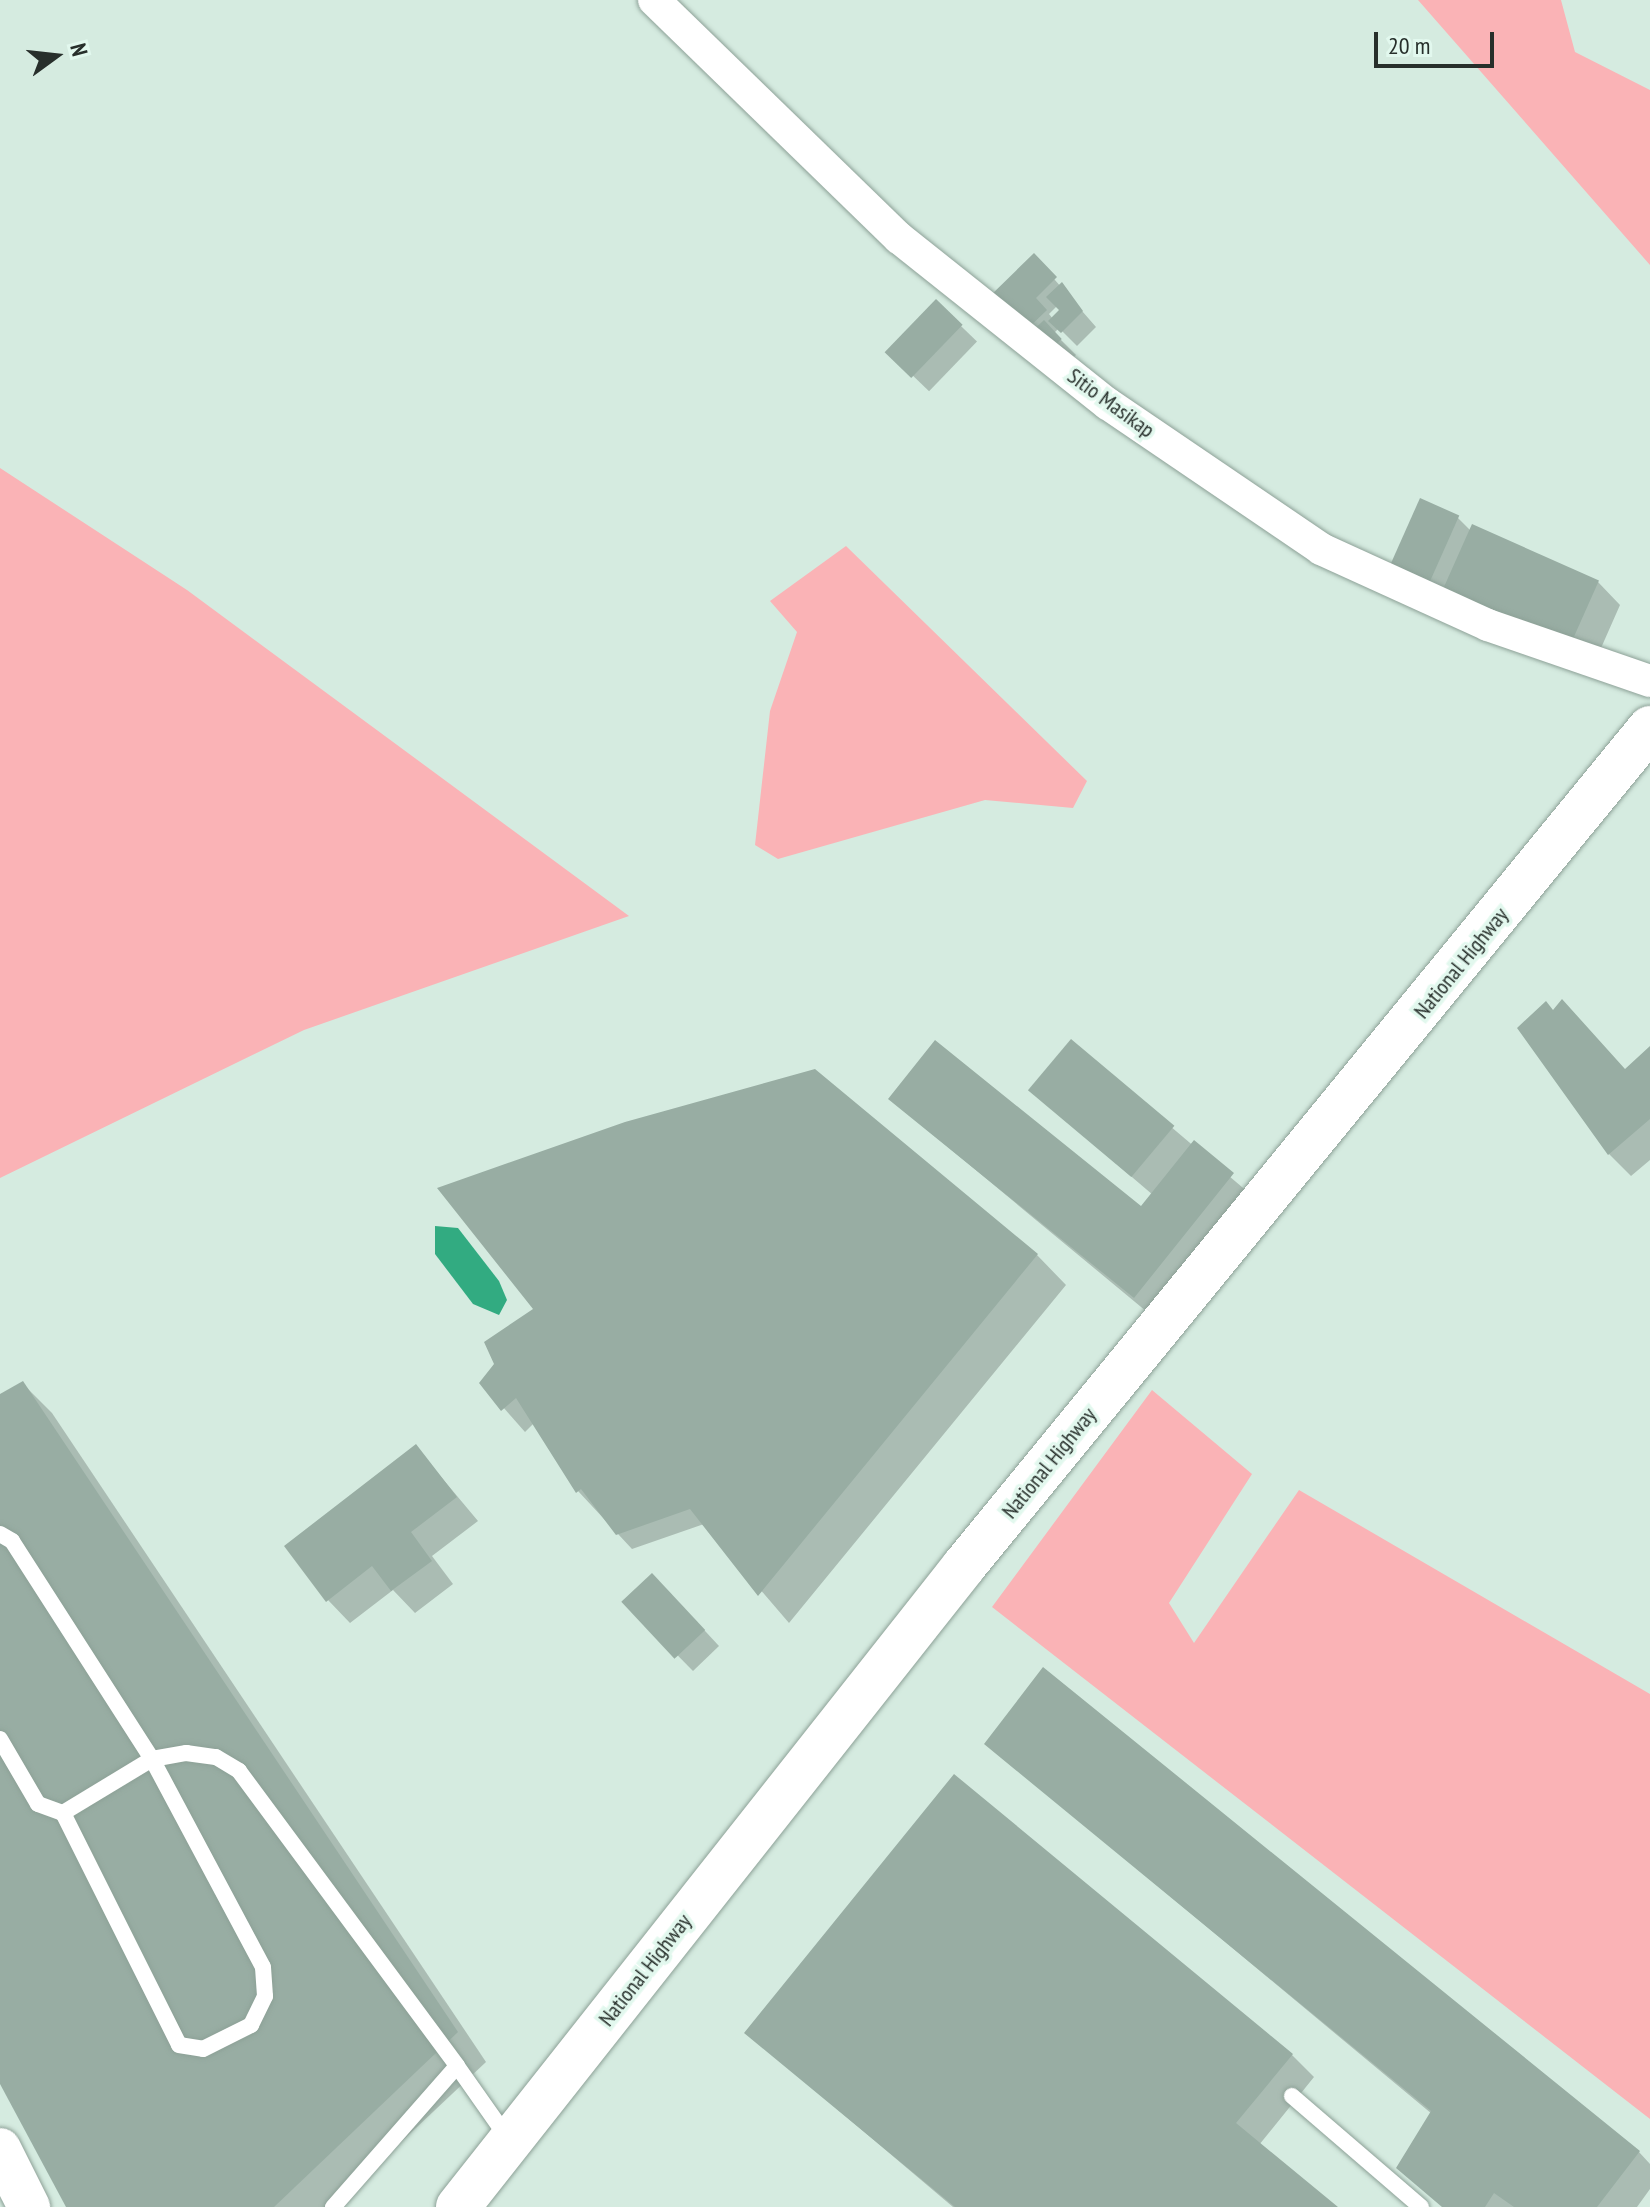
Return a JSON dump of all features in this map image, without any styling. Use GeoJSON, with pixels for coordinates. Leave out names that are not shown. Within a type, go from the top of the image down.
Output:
{"type":"FeatureCollection","features":[{"type":"Feature","properties":{"kind":"main road","name":"National Highway"},"geometry":{"type":"LineString","coordinates":[[458,2207],[954,1579],[1650,728]]}},
{"type":"Feature","properties":{"kind":"street","name":"Sitio Masikap"},"geometry":{"type":"LineString","coordinates":[[654,0],[899,238],[1133,421],[1321,549],[1488,625],[1650,681]]}},
{"type":"Feature","properties":{"kind":"street"},"geometry":{"type":"LineString","coordinates":[[0,2149],[29,2207]]}},
{"type":"Feature","properties":{"kind":"lane"},"geometry":{"type":"LineString","coordinates":[[0,1534],[12,1541],[152,1759],[263,1967],[265,1996],[251,2025],[203,2049],[179,2045],[63,1813],[38,1804],[0,1739]]}},
{"type":"Feature","properties":{"kind":"lane"},"geometry":{"type":"LineString","coordinates":[[63,1813],[152,1759],[186,1753],[216,1757],[239,1771],[510,2142]]}},
{"type":"Feature","properties":{"kind":"lane"},"geometry":{"type":"LineString","coordinates":[[333,2207],[457,2066]]}},
{"type":"Feature","properties":{"kind":"lane"},"geometry":{"type":"LineString","coordinates":[[1292,2096],[1421,2207]]}},
{"type":"Feature","properties":{"kind":"shaded area"},"geometry":{"type":"Polygon","coordinates":[[[1418,0],[1561,0],[1575,52],[1650,90],[1650,265],[1418,0]]]}},
{"type":"Feature","properties":{"kind":"shaded area"},"geometry":{"type":"Polygon","coordinates":[[[0,468],[187,590],[629,916],[304,1030],[0,1178],[0,468]]]}},
{"type":"Feature","properties":{"kind":"shaded area"},"geometry":{"type":"Polygon","coordinates":[[[846,546],[1087,781],[1073,808],[985,800],[778,859],[755,845],[770,711],[797,632],[770,601],[846,546]]]}},
{"type":"Feature","properties":{"kind":"shaded area"},"geometry":{"type":"Polygon","coordinates":[[[435,1226],[458,1228],[499,1281],[507,1300],[499,1315],[473,1304],[435,1254],[435,1226]]]}},
{"type":"Feature","properties":{"kind":"shaded area"},"geometry":{"type":"Polygon","coordinates":[[[1152,1390],[1252,1474],[1169,1603],[1194,1643],[1299,1490],[1650,1694],[1650,2119],[992,1607],[1152,1390]]]}},
{"type":"Feature","properties":{"kind":"building"},"geometry":{"type":"Polygon","coordinates":[[[1034,253],[1057,277],[1036,298],[1047,310],[1024,332],[989,297],[1034,253]]]}},
{"type":"Feature","properties":{"kind":"building"},"geometry":{"type":"Polygon","coordinates":[[[1062,282],[1083,311],[1061,333],[1048,321],[1059,310],[1046,297],[1062,282]]]}},
{"type":"Feature","properties":{"kind":"building"},"geometry":{"type":"Polygon","coordinates":[[[936,299],[963,325],[911,378],[885,352],[936,299]]]}},
{"type":"Feature","properties":{"kind":"building"},"geometry":{"type":"Polygon","coordinates":[[[1044,320],[1062,339],[1047,353],[1029,334],[1044,320]]]}},
{"type":"Feature","properties":{"kind":"building"},"geometry":{"type":"Polygon","coordinates":[[[1420,498],[1459,515],[1430,582],[1390,565],[1420,498]]]}},
{"type":"Feature","properties":{"kind":"building"},"geometry":{"type":"Polygon","coordinates":[[[1472,524],[1599,581],[1567,652],[1440,595],[1472,524]]]}},
{"type":"Feature","properties":{"kind":"building"},"geometry":{"type":"Polygon","coordinates":[[[1562,999],[1625,1069],[1650,1046],[1650,1119],[1608,1155],[1517,1028],[1546,1001],[1553,1010],[1562,999]]]}},
{"type":"Feature","properties":{"kind":"building"},"geometry":{"type":"Polygon","coordinates":[[[1071,1039],[1174,1126],[1131,1177],[1028,1090],[1071,1039]]]}},
{"type":"Feature","properties":{"kind":"building"},"geometry":{"type":"Polygon","coordinates":[[[935,1040],[1141,1206],[1194,1140],[1234,1173],[1134,1298],[888,1099],[935,1040]]]}},
{"type":"Feature","properties":{"kind":"building"},"geometry":{"type":"Polygon","coordinates":[[[815,1069],[1038,1254],[758,1596],[690,1509],[616,1535],[581,1489],[576,1493],[516,1398],[501,1411],[479,1383],[494,1364],[484,1342],[533,1309],[437,1188],[625,1122],[815,1069]]]}},
{"type":"Feature","properties":{"kind":"building"},"geometry":{"type":"Polygon","coordinates":[[[23,1381],[458,2032],[274,2207],[66,2207],[0,2084],[0,1394],[23,1381]]]}},
{"type":"Feature","properties":{"kind":"building"},"geometry":{"type":"Polygon","coordinates":[[[416,1444],[457,1497],[411,1532],[432,1561],[391,1591],[372,1566],[326,1602],[284,1546],[416,1444]]]}},
{"type":"Feature","properties":{"kind":"building"},"geometry":{"type":"Polygon","coordinates":[[[652,1573],[705,1630],[674,1659],[621,1602],[652,1573]]]}},
{"type":"Feature","properties":{"kind":"building"},"geometry":{"type":"Polygon","coordinates":[[[1043,1667],[1640,2151],[1597,2207],[1514,2207],[1494,2193],[1485,2207],[1442,2207],[1396,2168],[1431,2111],[984,1744],[1043,1667]]]}},
{"type":"Feature","properties":{"kind":"building"},"geometry":{"type":"Polygon","coordinates":[[[954,1774],[1293,2054],[1236,2123],[1338,2207],[955,2207],[744,2033],[954,1774]]]}}]}
